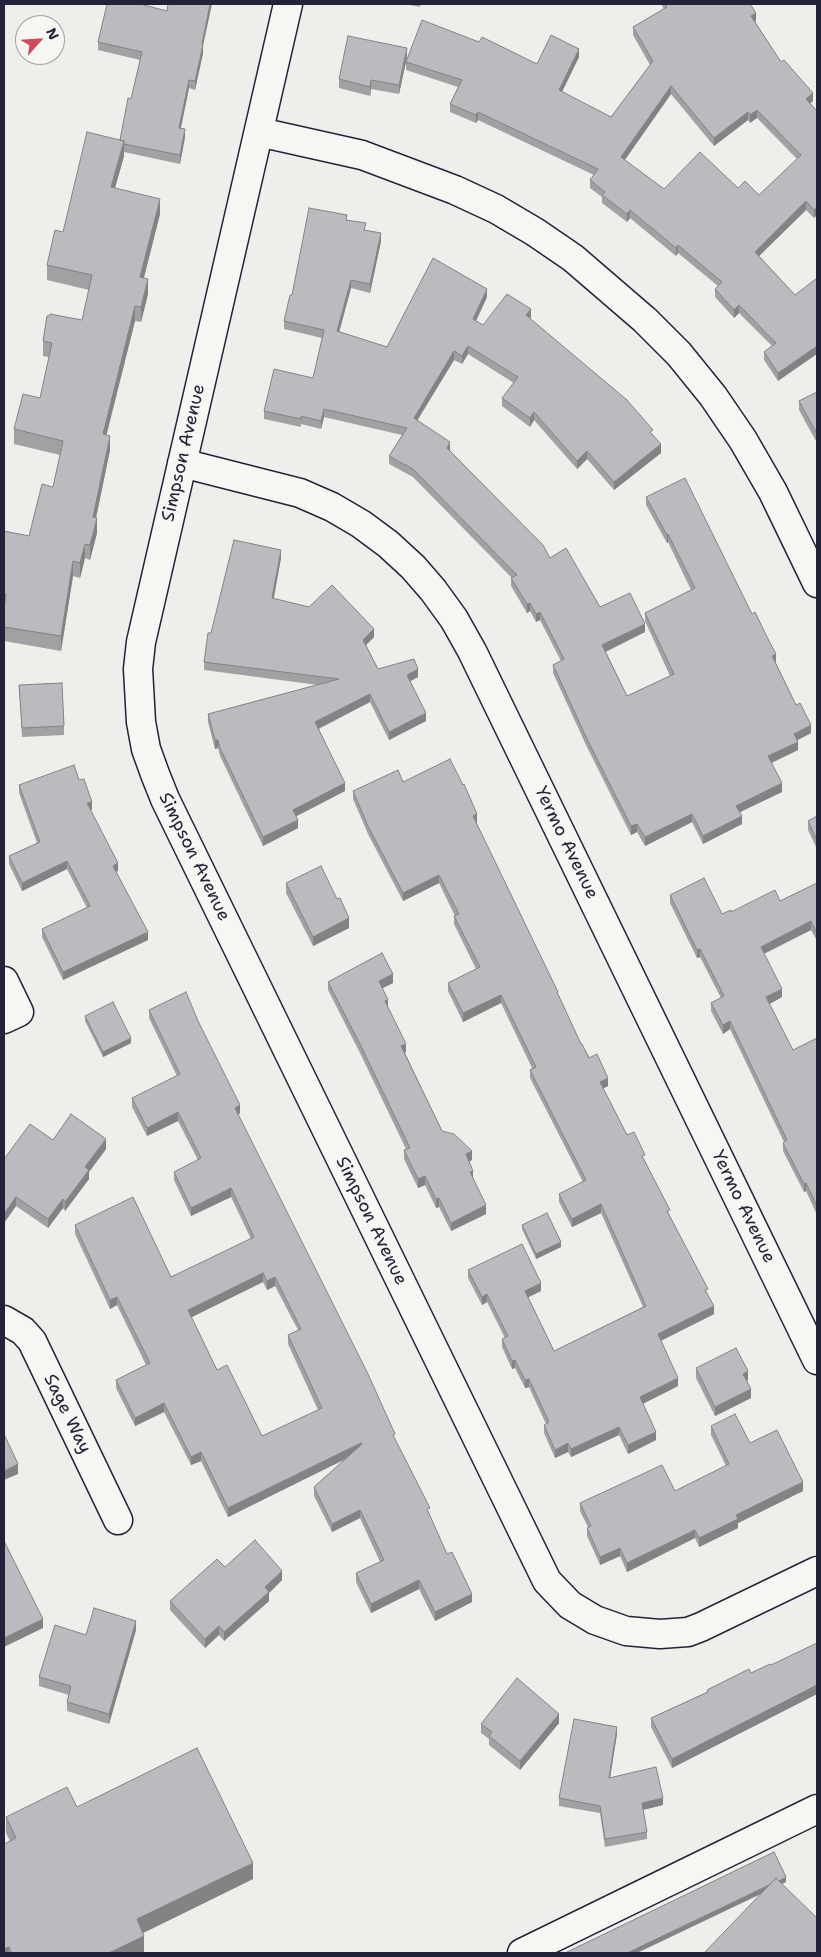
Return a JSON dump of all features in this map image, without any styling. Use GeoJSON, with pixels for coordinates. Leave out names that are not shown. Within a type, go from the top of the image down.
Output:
{"type":"FeatureCollection","features":[{"type":"Feature","properties":{"kind":"street","name":"Simpson Avenue"},"geometry":{"type":"LineString","coordinates":[[288,4],[141,642],[138,669],[141,722],[154,774],[547,1581],[570,1605],[607,1626],[644,1633],[667,1634],[688,1632],[702,1627],[817,1571]]}},
{"type":"Feature","properties":{"kind":"street"},"geometry":{"type":"LineString","coordinates":[[259,132],[362,155],[456,190],[496,209],[573,258],[645,320],[679,354],[713,396],[743,440],[773,492],[817,583]]}},
{"type":"Feature","properties":{"kind":"street","name":"Yermo Avenue"},"geometry":{"type":"LineString","coordinates":[[182,463],[284,488],[332,507],[361,524],[400,555],[433,590],[454,619],[472,650],[817,1360]]}},
{"type":"Feature","properties":{"kind":"street"},"geometry":{"type":"LineString","coordinates":[[4,981],[19,1012],[4,1019]]}},
{"type":"Feature","properties":{"kind":"street","name":"Sage Way"},"geometry":{"type":"LineString","coordinates":[[4,1320],[23,1331],[32,1341],[118,1520]]}},
{"type":"Feature","properties":{"kind":"street"},"geometry":{"type":"LineString","coordinates":[[522,1953],[817,1809]]}},
{"type":"Feature","properties":{"kind":"building"},"geometry":{"type":"Polygon","coordinates":[[[107,4],[140,4],[167,11],[168,4],[210,4],[195,81],[189,80],[179,128],[185,129],[180,155],[124,144],[124,141],[120,140],[128,98],[131,99],[142,52],[98,42],[107,4]]]}},
{"type":"Feature","properties":{"kind":"building"},"geometry":{"type":"Polygon","coordinates":[[[665,4],[750,4],[756,13],[751,16],[781,62],[784,60],[813,93],[806,99],[817,111],[817,207],[814,210],[806,201],[755,252],[795,295],[817,278],[817,346],[778,373],[764,352],[776,343],[739,305],[734,310],[715,289],[722,282],[678,245],[676,248],[630,210],[627,214],[602,195],[605,192],[590,180],[598,169],[478,112],[476,115],[450,104],[462,80],[406,62],[422,20],[479,42],[482,37],[537,64],[551,35],[579,49],[559,90],[611,117],[653,61],[633,27],[667,7],[665,4]],[[671,86],[621,157],[664,189],[700,152],[738,188],[745,181],[759,195],[801,155],[757,110],[750,115],[748,112],[714,138],[671,86]]]}},
{"type":"Feature","properties":{"kind":"building"},"geometry":{"type":"Polygon","coordinates":[[[348,36],[407,48],[399,85],[371,80],[370,87],[339,79],[348,36]]]}},
{"type":"Feature","properties":{"kind":"building"},"geometry":{"type":"Polygon","coordinates":[[[87,132],[124,141],[111,187],[160,199],[140,277],[148,279],[141,307],[135,306],[103,434],[110,436],[93,517],[97,518],[90,545],[85,544],[80,563],[73,561],[61,636],[4,627],[6,594],[4,594],[4,531],[29,536],[42,484],[53,487],[63,441],[14,429],[23,394],[40,398],[52,343],[43,341],[47,316],[50,314],[82,320],[92,275],[47,265],[55,230],[63,232],[87,132]]]}},
{"type":"Feature","properties":{"kind":"building"},"geometry":{"type":"Polygon","coordinates":[[[309,208],[347,215],[346,220],[366,223],[364,230],[381,233],[370,284],[351,280],[337,331],[387,347],[433,258],[487,289],[473,319],[483,325],[507,294],[531,309],[526,315],[627,400],[653,430],[650,432],[661,444],[614,482],[587,451],[577,461],[534,412],[530,418],[502,398],[518,377],[468,346],[462,356],[454,351],[414,418],[450,442],[447,448],[543,545],[550,558],[566,548],[600,607],[630,593],[645,624],[602,645],[627,696],[674,674],[645,613],[695,588],[668,534],[646,497],[685,478],[752,614],[755,612],[776,654],[772,656],[796,705],[800,703],[811,725],[794,734],[798,742],[768,756],[782,783],[736,806],[742,816],[703,836],[692,814],[645,837],[637,824],[631,826],[586,737],[553,665],[564,659],[540,612],[536,614],[530,603],[527,604],[511,578],[517,575],[413,469],[389,456],[407,428],[324,409],[321,421],[264,411],[274,369],[313,378],[324,330],[284,321],[290,295],[292,295],[309,208]]]}},
{"type":"Feature","properties":{"kind":"building"},"geometry":{"type":"Polygon","coordinates":[[[817,392],[817,434],[799,401],[817,392]]]}},
{"type":"Feature","properties":{"kind":"building"},"geometry":{"type":"Polygon","coordinates":[[[234,540],[281,550],[272,598],[309,607],[332,585],[374,629],[363,640],[378,669],[414,659],[418,669],[407,675],[426,713],[389,732],[370,694],[315,722],[345,783],[293,810],[298,820],[263,837],[220,748],[218,740],[215,740],[208,714],[339,679],[204,662],[208,633],[211,633],[234,540]]]}},
{"type":"Feature","properties":{"kind":"building"},"geometry":{"type":"Polygon","coordinates":[[[62,683],[64,726],[22,728],[19,685],[62,683]]]}},
{"type":"Feature","properties":{"kind":"building"},"geometry":{"type":"Polygon","coordinates":[[[450,759],[464,784],[477,814],[473,816],[581,1044],[589,1058],[597,1054],[608,1078],[600,1082],[627,1135],[634,1132],[645,1155],[642,1156],[670,1210],[667,1211],[708,1289],[705,1290],[714,1306],[658,1334],[678,1378],[640,1397],[656,1432],[628,1445],[619,1427],[571,1449],[568,1443],[555,1450],[544,1425],[549,1422],[529,1379],[525,1380],[515,1360],[512,1361],[502,1339],[508,1336],[487,1294],[482,1297],[468,1270],[522,1244],[541,1283],[525,1291],[554,1351],[646,1306],[601,1204],[572,1219],[559,1194],[586,1180],[530,1070],[536,1067],[501,995],[463,1013],[448,983],[480,967],[454,916],[459,914],[439,875],[403,893],[368,826],[353,791],[398,770],[403,782],[450,759]]]}},
{"type":"Feature","properties":{"kind":"building"},"geometry":{"type":"Polygon","coordinates":[[[74,765],[79,780],[84,779],[92,802],[87,803],[118,863],[113,866],[148,932],[63,972],[42,929],[90,906],[67,861],[22,883],[9,856],[40,842],[19,785],[74,765]]]}},
{"type":"Feature","properties":{"kind":"building"},"geometry":{"type":"Polygon","coordinates":[[[817,816],[817,840],[808,821],[817,816]]]}},
{"type":"Feature","properties":{"kind":"building"},"geometry":{"type":"Polygon","coordinates":[[[321,866],[337,899],[340,898],[349,918],[313,937],[286,883],[321,866]]]}},
{"type":"Feature","properties":{"kind":"building"},"geometry":{"type":"Polygon","coordinates":[[[704,878],[722,914],[731,910],[731,912],[775,890],[780,901],[817,883],[817,933],[811,921],[761,947],[782,989],[766,997],[793,1050],[817,1038],[817,1206],[783,1143],[787,1140],[730,1021],[723,1025],[711,1003],[724,996],[700,949],[697,950],[670,895],[704,878]]]}},
{"type":"Feature","properties":{"kind":"building"},"geometry":{"type":"Polygon","coordinates":[[[382,953],[393,974],[379,981],[388,1000],[385,1001],[406,1044],[401,1046],[442,1131],[454,1134],[472,1151],[466,1154],[473,1171],[470,1172],[486,1205],[451,1223],[439,1198],[436,1199],[425,1176],[418,1179],[404,1150],[410,1148],[328,982],[382,953]]]}},
{"type":"Feature","properties":{"kind":"building"},"geometry":{"type":"Polygon","coordinates":[[[186,992],[198,1021],[240,1105],[235,1108],[368,1374],[395,1434],[393,1435],[430,1508],[427,1509],[447,1554],[452,1552],[472,1594],[435,1612],[419,1580],[371,1604],[356,1573],[384,1560],[360,1510],[332,1524],[314,1487],[361,1443],[228,1508],[201,1452],[191,1457],[164,1403],[135,1418],[116,1380],[150,1363],[117,1297],[110,1300],[75,1225],[133,1197],[171,1277],[254,1237],[231,1188],[191,1208],[174,1172],[201,1158],[178,1112],[147,1128],[132,1098],[180,1074],[149,1010],[186,992]],[[263,1273],[188,1310],[217,1370],[227,1365],[262,1436],[322,1408],[288,1335],[301,1329],[275,1277],[267,1281],[263,1273]]]}},
{"type":"Feature","properties":{"kind":"building"},"geometry":{"type":"Polygon","coordinates":[[[113,1002],[131,1038],[103,1052],[85,1016],[113,1002]]]}},
{"type":"Feature","properties":{"kind":"building"},"geometry":{"type":"Polygon","coordinates":[[[71,1114],[106,1139],[85,1167],[89,1170],[65,1202],[63,1199],[48,1219],[16,1197],[4,1214],[4,1159],[30,1124],[53,1140],[71,1114]]]}},
{"type":"Feature","properties":{"kind":"building"},"geometry":{"type":"Polygon","coordinates":[[[547,1213],[561,1242],[536,1254],[522,1225],[547,1213]]]}},
{"type":"Feature","properties":{"kind":"building"},"geometry":{"type":"Polygon","coordinates":[[[736,1348],[748,1371],[743,1374],[751,1389],[715,1407],[696,1368],[736,1348]]]}},
{"type":"Feature","properties":{"kind":"building"},"geometry":{"type":"Polygon","coordinates":[[[735,1414],[750,1443],[777,1430],[803,1482],[736,1515],[738,1519],[699,1538],[695,1530],[627,1563],[620,1548],[600,1557],[587,1528],[591,1526],[580,1503],[662,1465],[675,1491],[729,1464],[711,1426],[735,1414]]]}},
{"type":"Feature","properties":{"kind":"building"},"geometry":{"type":"Polygon","coordinates":[[[4,1434],[18,1464],[4,1471],[4,1434]]]}},
{"type":"Feature","properties":{"kind":"building"},"geometry":{"type":"Polygon","coordinates":[[[255,1540],[282,1571],[265,1587],[269,1592],[224,1632],[219,1626],[205,1639],[170,1601],[217,1559],[225,1567],[255,1540]]]}},
{"type":"Feature","properties":{"kind":"building"},"geometry":{"type":"Polygon","coordinates":[[[4,1541],[43,1619],[4,1638],[4,1541]]]}},
{"type":"Feature","properties":{"kind":"building"},"geometry":{"type":"Polygon","coordinates":[[[94,1608],[136,1621],[109,1714],[67,1702],[71,1686],[39,1677],[55,1625],[86,1635],[94,1608]]]}},
{"type":"Feature","properties":{"kind":"building"},"geometry":{"type":"Polygon","coordinates":[[[817,1643],[817,1685],[672,1759],[651,1718],[708,1692],[707,1690],[749,1669],[751,1673],[817,1643]]]}},
{"type":"Feature","properties":{"kind":"building"},"geometry":{"type":"Polygon","coordinates":[[[517,1678],[559,1714],[520,1761],[489,1736],[492,1732],[481,1724],[517,1678]]]}},
{"type":"Feature","properties":{"kind":"building"},"geometry":{"type":"Polygon","coordinates":[[[574,1719],[617,1727],[609,1778],[656,1767],[663,1798],[642,1803],[647,1832],[605,1839],[600,1806],[559,1798],[574,1719]]]}},
{"type":"Feature","properties":{"kind":"building"},"geometry":{"type":"Polygon","coordinates":[[[197,1748],[253,1863],[137,1919],[144,1936],[109,1953],[12,1953],[9,1947],[4,1949],[4,1844],[16,1838],[6,1817],[67,1787],[77,1807],[197,1748]]]}},
{"type":"Feature","properties":{"kind":"building"},"geometry":{"type":"Polygon","coordinates":[[[774,1852],[786,1877],[779,1881],[776,1878],[769,1885],[627,1953],[565,1953],[774,1852]]]}},
{"type":"Feature","properties":{"kind":"building"},"geometry":{"type":"Polygon","coordinates":[[[776,1878],[817,1918],[817,1953],[704,1953],[776,1878]]]}}]}
